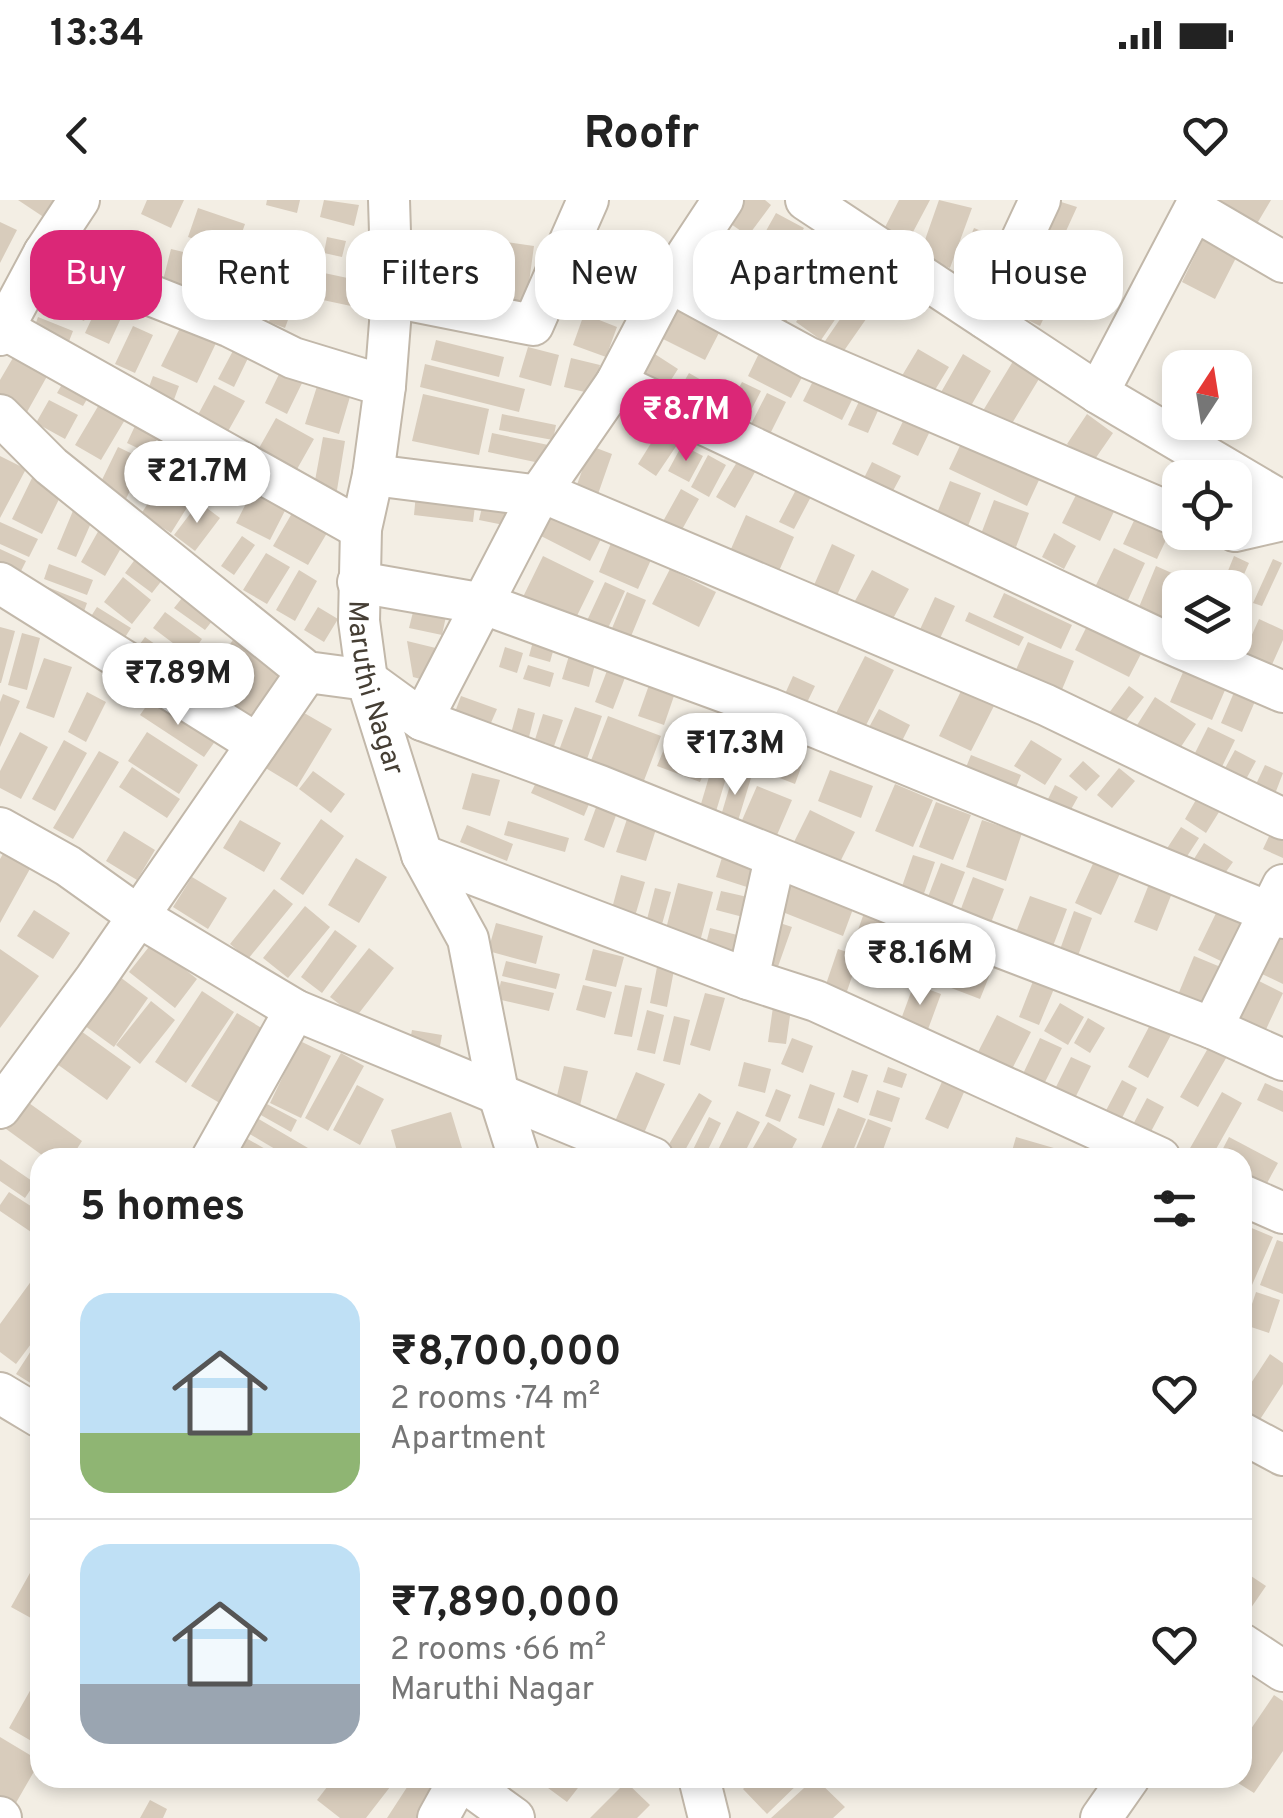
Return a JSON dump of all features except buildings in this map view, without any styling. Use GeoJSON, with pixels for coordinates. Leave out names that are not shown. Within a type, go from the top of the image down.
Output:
{"type":"FeatureCollection","features":[{"type":"Feature","properties":{"kind":"street"},"geometry":{"type":"LineString","coordinates":[[59,230],[79,200]]}},
{"type":"Feature","properties":{"kind":"street"},"geometry":{"type":"LineString","coordinates":[[509,320],[533,325],[588,200]]}},
{"type":"Feature","properties":{"kind":"street"},"geometry":{"type":"LineString","coordinates":[[673,277],[722,200]]}},
{"type":"Feature","properties":{"kind":"street"},"geometry":{"type":"LineString","coordinates":[[806,200],[954,298]]}},
{"type":"Feature","properties":{"kind":"street"},"geometry":{"type":"LineString","coordinates":[[1026,230],[1040,200]]}},
{"type":"Feature","properties":{"kind":"street","name":"Maruthi Nagar"},"geometry":{"type":"LineString","coordinates":[[382,202],[385,230]]}},
{"type":"Feature","properties":{"kind":"street"},"geometry":{"type":"LineString","coordinates":[[1098,393],[1190,206],[1283,262]]}},
{"type":"Feature","properties":{"kind":"street"},"geometry":{"type":"LineString","coordinates":[[30,279],[2,332],[361,530]]}},
{"type":"Feature","properties":{"kind":"street"},"geometry":{"type":"LineString","coordinates":[[673,284],[808,358],[1162,510]]}},
{"type":"Feature","properties":{"kind":"street"},"geometry":{"type":"LineString","coordinates":[[162,300],[231,327],[293,358],[386,386]]}},
{"type":"Feature","properties":{"kind":"street","name":"Maruthi Nagar"},"geometry":{"type":"LineString","coordinates":[[390,320],[386,386],[361,530],[358,582],[367,680],[422,855],[468,939],[498,1092],[516,1148]]}},
{"type":"Feature","properties":{"kind":"street"},"geometry":{"type":"LineString","coordinates":[[422,720],[540,493],[616,383],[650,320]]}},
{"type":"Feature","properties":{"kind":"street"},"geometry":{"type":"LineString","coordinates":[[987,320],[1098,393],[1283,502]]}},
{"type":"Feature","properties":{"kind":"street"},"geometry":{"type":"LineString","coordinates":[[616,383],[1153,636],[1283,692]]}},
{"type":"Feature","properties":{"kind":"street"},"geometry":{"type":"LineString","coordinates":[[0,415],[51,466],[307,672],[367,680],[422,720],[600,786],[1212,1028],[1283,1060]]}},
{"type":"Feature","properties":{"kind":"street"},"geometry":{"type":"LineString","coordinates":[[373,475],[540,493],[1046,705],[1283,819]]}},
{"type":"Feature","properties":{"kind":"street"},"geometry":{"type":"LineString","coordinates":[[1252,527],[1283,520]]}},
{"type":"Feature","properties":{"kind":"street"},"geometry":{"type":"LineString","coordinates":[[0,582],[257,744]]}},
{"type":"Feature","properties":{"kind":"street"},"geometry":{"type":"LineString","coordinates":[[358,582],[484,604],[770,709],[1279,906],[1212,1028]]}},
{"type":"Feature","properties":{"kind":"street"},"geometry":{"type":"LineString","coordinates":[[0,1108],[307,672]]}},
{"type":"Feature","properties":{"kind":"street"},"geometry":{"type":"LineString","coordinates":[[0,828],[68,866],[138,916],[295,1010],[629,1148]]}},
{"type":"Feature","properties":{"kind":"street"},"geometry":{"type":"LineString","coordinates":[[422,855],[748,980],[816,1001],[1138,1148]]}},
{"type":"Feature","properties":{"kind":"street"},"geometry":{"type":"LineString","coordinates":[[748,980],[775,858]]}},
{"type":"Feature","properties":{"kind":"street"},"geometry":{"type":"LineString","coordinates":[[218,1148],[295,1010]]}},
{"type":"Feature","properties":{"kind":"street"},"geometry":{"type":"LineString","coordinates":[[1252,1199],[1283,1213]]}},
{"type":"Feature","properties":{"kind":"street"},"geometry":{"type":"LineString","coordinates":[[0,1393],[30,1411]]}},
{"type":"Feature","properties":{"kind":"street"},"geometry":{"type":"LineString","coordinates":[[1252,1438],[1283,1455]]}},
{"type":"Feature","properties":{"kind":"street"},"geometry":{"type":"LineString","coordinates":[[1252,1651],[1283,1671]]}},
{"type":"Feature","properties":{"kind":"street"},"geometry":{"type":"LineString","coordinates":[[438,1818],[454,1788]]}},
{"type":"Feature","properties":{"kind":"street"},"geometry":{"type":"LineString","coordinates":[[474,1788],[514,1818]]}},
{"type":"Feature","properties":{"kind":"street"},"geometry":{"type":"LineString","coordinates":[[701,1788],[709,1818]]}},
{"type":"Feature","properties":{"kind":"street"},"geometry":{"type":"LineString","coordinates":[[1102,1818],[1122,1788]]}}]}
